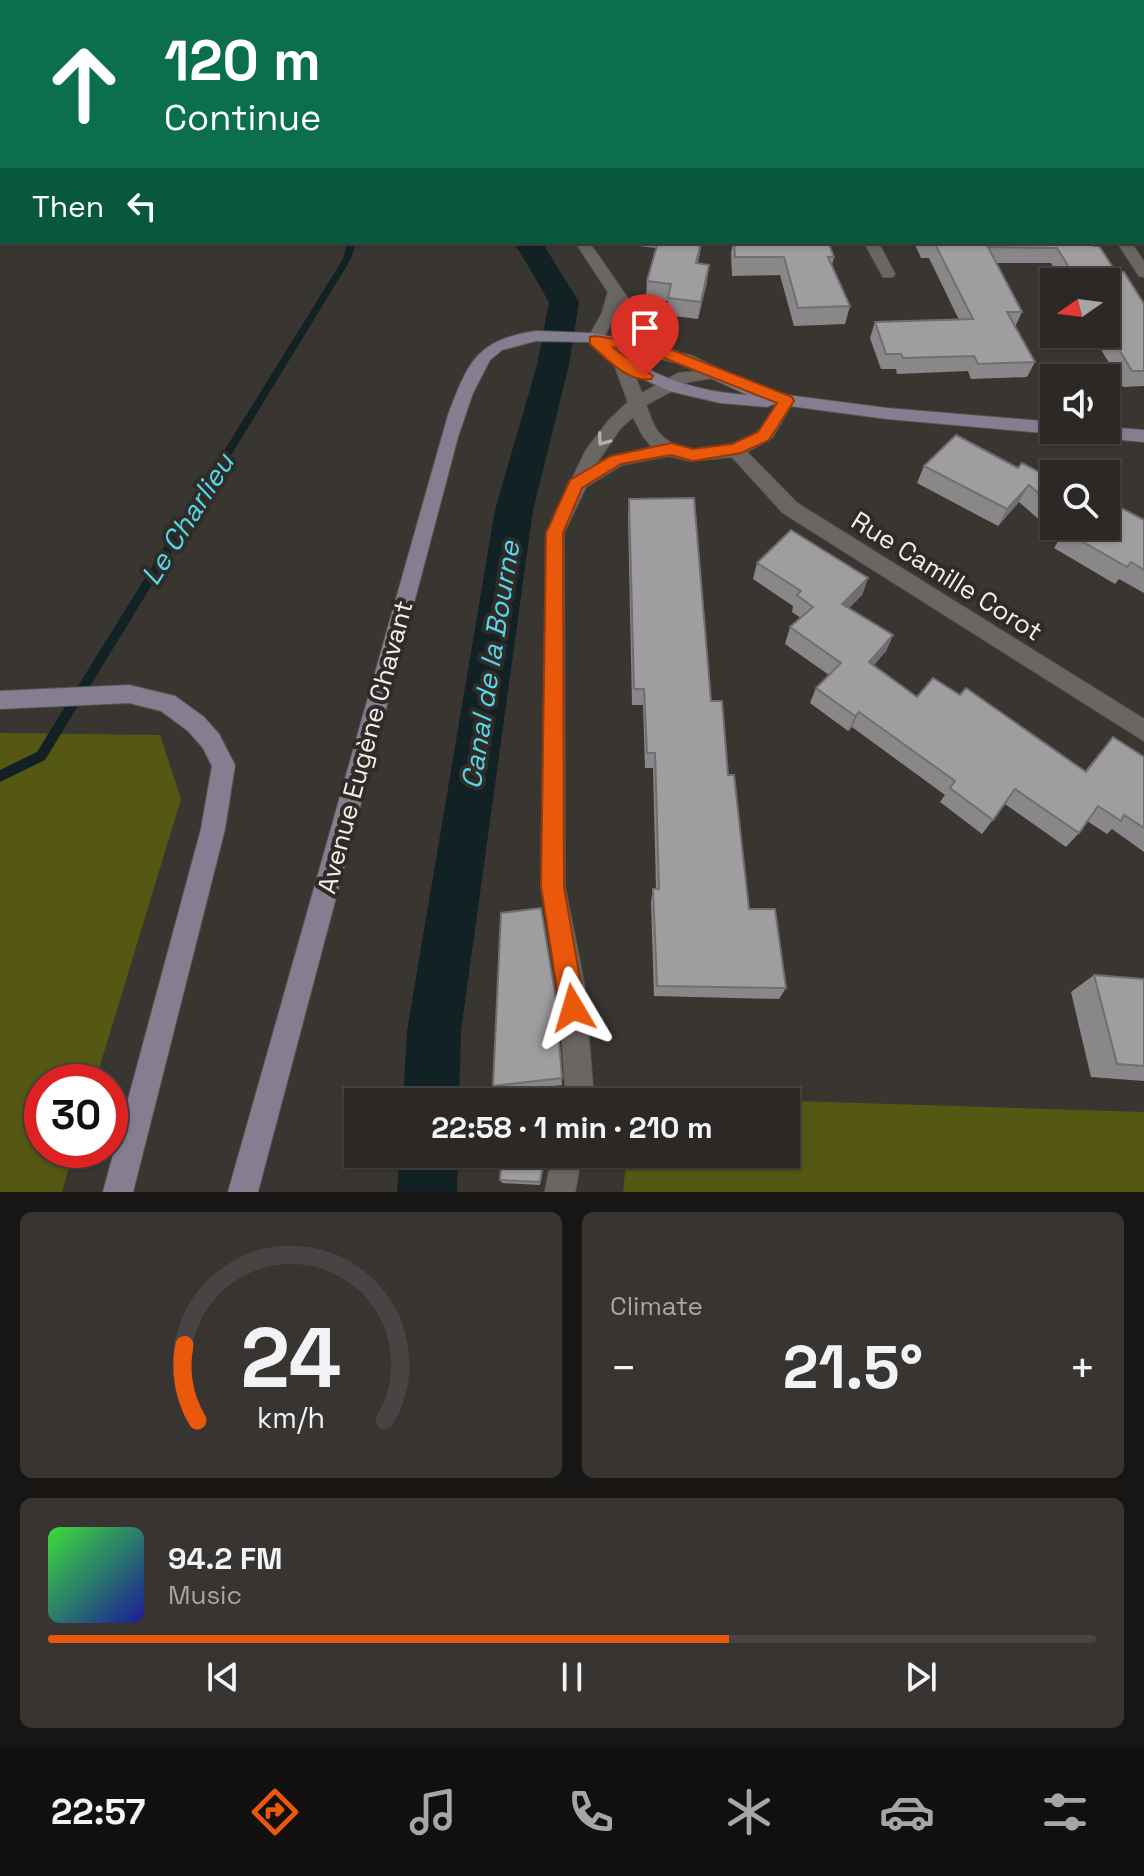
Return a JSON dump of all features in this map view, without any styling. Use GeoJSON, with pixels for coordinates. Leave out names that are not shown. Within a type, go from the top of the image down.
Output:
{"type":"FeatureCollection","features":[{"type":"Feature","properties":{"kind":"street"},"geometry":{"type":"LineString","coordinates":[[583,244],[639,326],[634,345],[617,360]]}},
{"type":"Feature","properties":{"kind":"street"},"geometry":{"type":"LineString","coordinates":[[872,244],[888,274]]}},
{"type":"Feature","properties":{"kind":"street"},"geometry":{"type":"LineString","coordinates":[[1125,244],[1144,273]]}},
{"type":"Feature","properties":{"kind":"street"},"geometry":{"type":"LineString","coordinates":[[587,339],[610,313],[616,290]]}},
{"type":"Feature","properties":{"kind":"street","name":"Avenue Eugène Chavant"},"geometry":{"type":"LineString","coordinates":[[243,1192],[429,511],[465,397],[485,355],[504,342],[530,335],[587,339]]}},
{"type":"Feature","properties":{"kind":"street"},"geometry":{"type":"LineString","coordinates":[[587,339],[657,349],[785,401]]}},
{"type":"Feature","properties":{"kind":"street"},"geometry":{"type":"LineString","coordinates":[[587,339],[617,360],[667,386],[703,397],[733,401],[785,401],[1040,427]]}},
{"type":"Feature","properties":{"kind":"street"},"geometry":{"type":"LineString","coordinates":[[617,360],[639,402],[644,426],[654,440],[693,455],[735,449],[764,436],[785,401]]}},
{"type":"Feature","properties":{"kind":"street"},"geometry":{"type":"LineString","coordinates":[[578,1088],[571,982],[553,887],[555,533],[592,454],[614,425],[639,402],[684,377],[714,373]]}},
{"type":"Feature","properties":{"kind":"street"},"geometry":{"type":"LineString","coordinates":[[1120,434],[1144,436]]}},
{"type":"Feature","properties":{"kind":"street"},"geometry":{"type":"LineString","coordinates":[[576,484],[617,460],[671,449]]}},
{"type":"Feature","properties":{"kind":"street","name":"Rue Camille Corot"},"geometry":{"type":"LineString","coordinates":[[735,449],[790,508],[1144,731]]}},
{"type":"Feature","properties":{"kind":"street"},"geometry":{"type":"LineString","coordinates":[[0,700],[129,694],[167,703],[196,724],[211,741],[224,765],[213,829],[118,1192]]}},
{"type":"Feature","properties":{"kind":"street"},"geometry":{"type":"LineString","coordinates":[[560,1192],[564,1168]]}},
{"type":"Feature","properties":{"kind":"shaded area"},"geometry":{"type":"Polygon","coordinates":[[[0,733],[160,735],[181,799],[100,1064],[24,1064],[24,1168],[69,1168],[62,1192],[0,1192],[0,733]]]}},
{"type":"Feature","properties":{"kind":"shaded area"},"geometry":{"type":"Polygon","coordinates":[[[800,1101],[1144,1112],[1144,1192],[623,1192],[626,1168],[800,1168],[800,1101]]]}},
{"type":"Feature","properties":{"kind":"building"},"geometry":{"type":"Polygon","coordinates":[[[657,244],[701,244],[696,263],[709,265],[701,302],[668,298],[671,284],[647,281],[657,244]]]}},
{"type":"Feature","properties":{"kind":"building"},"geometry":{"type":"Polygon","coordinates":[[[734,244],[829,244],[834,257],[828,257],[850,306],[798,308],[784,257],[735,257],[734,244]]]}},
{"type":"Feature","properties":{"kind":"building"},"geometry":{"type":"Polygon","coordinates":[[[935,244],[1092,244],[1099,246],[1113,268],[1069,268],[1057,248],[988,247],[1022,312],[1007,312],[1035,362],[978,364],[974,356],[903,358],[901,354],[886,354],[875,322],[973,319],[935,244]]]}},
{"type":"Feature","properties":{"kind":"building"},"geometry":{"type":"Polygon","coordinates":[[[1120,272],[1124,272],[1144,304],[1144,371],[1132,371],[1118,348],[1120,272]]]}},
{"type":"Feature","properties":{"kind":"building"},"geometry":{"type":"Polygon","coordinates":[[[956,435],[1018,468],[1022,463],[1040,473],[1040,495],[1029,485],[1007,509],[924,466],[956,435]]]}},
{"type":"Feature","properties":{"kind":"building"},"geometry":{"type":"Polygon","coordinates":[[[694,498],[711,701],[722,701],[728,775],[734,775],[749,909],[775,909],[786,988],[657,986],[653,889],[659,889],[655,753],[647,753],[644,689],[634,689],[629,499],[694,498]]]}},
{"type":"Feature","properties":{"kind":"building"},"geometry":{"type":"Polygon","coordinates":[[[1120,507],[1144,520],[1144,570],[1131,562],[1127,567],[1080,540],[1120,540],[1120,507]]]}},
{"type":"Feature","properties":{"kind":"building"},"geometry":{"type":"Polygon","coordinates":[[[791,530],[868,578],[842,604],[893,635],[869,662],[917,697],[933,678],[960,695],[966,688],[1086,772],[1113,737],[1144,757],[1144,828],[1124,815],[1121,821],[1098,806],[1079,833],[1015,789],[993,820],[950,788],[955,781],[859,712],[855,716],[816,688],[841,663],[790,627],[813,607],[797,595],[801,591],[757,563],[791,530]]]}},
{"type":"Feature","properties":{"kind":"building"},"geometry":{"type":"Polygon","coordinates":[[[541,908],[555,993],[562,1078],[493,1086],[501,913],[541,908]]]}},
{"type":"Feature","properties":{"kind":"building"},"geometry":{"type":"Polygon","coordinates":[[[1094,975],[1144,979],[1144,1066],[1117,1064],[1094,975]]]}},
{"type":"Feature","properties":{"kind":"building"},"geometry":{"type":"Polygon","coordinates":[[[501,1168],[542,1168],[540,1182],[500,1180],[501,1168]]]}},
{"type":"Feature","properties":{"kind":"waterway","name":"Le Charlieu"},"geometry":{"type":"LineString","coordinates":[[0,776],[41,756],[347,259],[351,244]]}},
{"type":"Feature","properties":{"kind":"waterway","name":"Canal de la Bourne"},"geometry":{"type":"LineString","coordinates":[[432,1088],[434,1031],[514,510],[553,365],[564,302],[529,244]]}},
{"type":"Feature","properties":{"kind":"waterway","name":"Canal de la Bourne"},"geometry":{"type":"LineString","coordinates":[[427,1192],[428,1168]]}},
{"type":"Feature","properties":{"kind":"route"},"geometry":{"type":"LineString","coordinates":[[573,1008],[553,887],[555,533],[576,484],[617,460],[671,449],[693,455],[735,449],[764,436],[786,401],[657,349],[595,340],[622,364],[645,376]]}}]}
